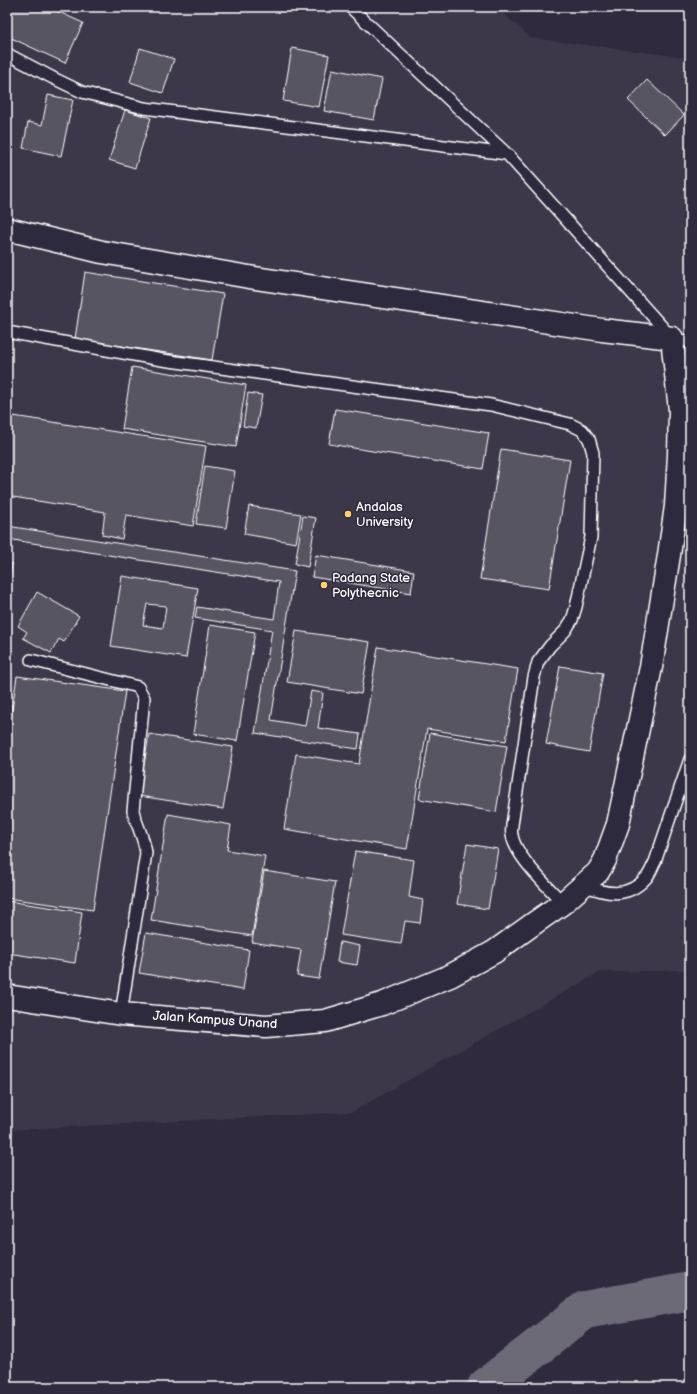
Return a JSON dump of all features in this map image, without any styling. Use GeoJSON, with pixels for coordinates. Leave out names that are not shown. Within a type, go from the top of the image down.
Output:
{"type":"FeatureCollection","features":[{"type":"Feature","properties":{"kind":"street"},"geometry":{"type":"LineString","coordinates":[[7,229],[102,252],[248,276],[602,330],[681,340]]}},
{"type":"Feature","properties":{"kind":"street","name":"Jalan Kampus Unand"},"geometry":{"type":"LineString","coordinates":[[7,996],[121,1014],[266,1026],[325,1021],[382,1004],[450,976],[494,952],[563,903],[598,872],[605,860],[618,824],[651,667],[670,555],[679,455],[681,340]]}},
{"type":"Feature","properties":{"kind":"lane"},"geometry":{"type":"LineString","coordinates":[[350,7],[489,136],[681,340]]}},
{"type":"Feature","properties":{"kind":"lane"},"geometry":{"type":"LineString","coordinates":[[7,54],[82,92],[144,108],[506,154]]}},
{"type":"Feature","properties":{"kind":"lane"},"geometry":{"type":"LineString","coordinates":[[7,332],[162,360],[491,405],[570,424],[582,430],[589,438],[594,453],[591,537],[572,620],[565,631],[550,646],[538,662],[534,677],[512,830],[515,845],[524,858],[563,903]]}},
{"type":"Feature","properties":{"kind":"lane"},"geometry":{"type":"LineString","coordinates":[[31,660],[138,687],[144,698],[134,811],[136,823],[145,844],[146,852],[121,1014]]}},
{"type":"Feature","properties":{"kind":"lane"},"geometry":{"type":"LineString","coordinates":[[583,885],[601,892],[618,893],[634,888],[647,878],[655,862],[690,759]]}},
{"type":"Feature","properties":{"kind":"shaded area","name":"Andalas University"},"geometry":{"type":"Polygon","coordinates":[[[7,7],[496,7],[531,38],[690,58],[690,970],[600,972],[352,1112],[7,1130],[7,7]]]}},
{"type":"Feature","properties":{"kind":"building"},"geometry":{"type":"Polygon","coordinates":[[[7,7],[48,7],[83,23],[65,63],[7,36],[7,7]]]}},
{"type":"Feature","properties":{"kind":"building"},"geometry":{"type":"Polygon","coordinates":[[[140,48],[174,59],[163,93],[130,82],[140,48]]]}},
{"type":"Feature","properties":{"kind":"building"},"geometry":{"type":"Polygon","coordinates":[[[292,48],[329,55],[319,107],[283,101],[292,48]]]}},
{"type":"Feature","properties":{"kind":"building"},"geometry":{"type":"Polygon","coordinates":[[[332,69],[382,79],[374,120],[324,111],[332,69]]]}},
{"type":"Feature","properties":{"kind":"building"},"geometry":{"type":"Polygon","coordinates":[[[647,80],[684,115],[665,135],[628,100],[647,80]]]}},
{"type":"Feature","properties":{"kind":"building"},"geometry":{"type":"Polygon","coordinates":[[[48,95],[73,100],[61,156],[23,148],[28,122],[42,125],[48,95]]]}},
{"type":"Feature","properties":{"kind":"building"},"geometry":{"type":"Polygon","coordinates":[[[125,110],[151,118],[135,168],[109,160],[125,110]]]}},
{"type":"Feature","properties":{"kind":"building"},"geometry":{"type":"Polygon","coordinates":[[[85,272],[223,294],[212,360],[75,339],[85,272]]]}},
{"type":"Feature","properties":{"kind":"building"},"geometry":{"type":"Polygon","coordinates":[[[132,367],[246,385],[236,447],[122,429],[132,367]]]}},
{"type":"Feature","properties":{"kind":"building"},"geometry":{"type":"Polygon","coordinates":[[[248,393],[262,395],[256,428],[243,426],[248,393]]]}},
{"type":"Feature","properties":{"kind":"building"},"geometry":{"type":"Polygon","coordinates":[[[335,409],[489,433],[483,469],[329,444],[335,409]]]}},
{"type":"Feature","properties":{"kind":"building"},"geometry":{"type":"Polygon","coordinates":[[[7,415],[206,446],[193,526],[126,515],[122,539],[102,535],[105,512],[7,496],[7,415]]]}},
{"type":"Feature","properties":{"kind":"building"},"geometry":{"type":"Polygon","coordinates":[[[501,449],[570,460],[549,589],[480,579],[501,449]]]}},
{"type":"Feature","properties":{"kind":"building"},"geometry":{"type":"Polygon","coordinates":[[[205,466],[235,471],[226,528],[196,524],[205,466]]]}},
{"type":"Feature","properties":{"kind":"building"},"geometry":{"type":"Polygon","coordinates":[[[249,506],[301,514],[296,543],[244,534],[249,506]]]}},
{"type":"Feature","properties":{"kind":"building"},"geometry":{"type":"Polygon","coordinates":[[[303,516],[316,518],[308,567],[295,564],[303,516]]]}},
{"type":"Feature","properties":{"kind":"building"},"geometry":{"type":"Polygon","coordinates":[[[7,526],[295,571],[271,720],[305,726],[311,691],[323,693],[318,728],[360,734],[358,749],[255,733],[272,630],[195,618],[197,607],[274,619],[279,582],[7,539],[7,526]]]}},
{"type":"Feature","properties":{"kind":"building"},"geometry":{"type":"Polygon","coordinates":[[[316,555],[414,571],[411,593],[312,577],[316,555]]]}},
{"type":"Feature","properties":{"kind":"building"},"geometry":{"type":"Polygon","coordinates":[[[7,563],[12,564],[7,601],[7,563]]]}},
{"type":"Feature","properties":{"kind":"building"},"geometry":{"type":"Polygon","coordinates":[[[122,576],[198,588],[186,658],[111,646],[122,576]],[[147,604],[143,625],[163,628],[166,606],[147,604]]]}},
{"type":"Feature","properties":{"kind":"building"},"geometry":{"type":"Polygon","coordinates":[[[37,592],[79,616],[64,642],[59,639],[51,653],[23,638],[27,632],[18,626],[37,592]]]}},
{"type":"Feature","properties":{"kind":"building"},"geometry":{"type":"Polygon","coordinates":[[[210,625],[255,632],[237,741],[193,734],[210,625]]]}},
{"type":"Feature","properties":{"kind":"building"},"geometry":{"type":"Polygon","coordinates":[[[296,631],[370,642],[361,694],[287,682],[296,631]]]}},
{"type":"Feature","properties":{"kind":"building"},"geometry":{"type":"Polygon","coordinates":[[[378,647],[518,669],[506,741],[427,729],[407,849],[284,829],[296,754],[359,764],[378,647]]]}},
{"type":"Feature","properties":{"kind":"building"},"geometry":{"type":"Polygon","coordinates":[[[560,666],[603,673],[589,752],[546,744],[560,666]]]}},
{"type":"Feature","properties":{"kind":"building"},"geometry":{"type":"Polygon","coordinates":[[[17,676],[125,691],[93,910],[7,898],[7,742],[17,676]]]}},
{"type":"Feature","properties":{"kind":"building"},"geometry":{"type":"Polygon","coordinates":[[[7,704],[11,705],[8,719],[7,719],[7,704]]]}},
{"type":"Feature","properties":{"kind":"building"},"geometry":{"type":"Polygon","coordinates":[[[430,733],[507,746],[496,812],[419,799],[430,733]]]}},
{"type":"Feature","properties":{"kind":"building"},"geometry":{"type":"Polygon","coordinates":[[[149,734],[233,747],[223,809],[139,796],[149,734]]]}},
{"type":"Feature","properties":{"kind":"building"},"geometry":{"type":"Polygon","coordinates":[[[168,814],[231,825],[227,850],[265,856],[252,936],[151,920],[168,814]]]}},
{"type":"Feature","properties":{"kind":"building"},"geometry":{"type":"Polygon","coordinates":[[[467,844],[498,849],[488,909],[457,904],[467,844]]]}},
{"type":"Feature","properties":{"kind":"building"},"geometry":{"type":"Polygon","coordinates":[[[355,851],[414,860],[409,897],[423,900],[420,923],[405,921],[401,944],[341,935],[355,851]]]}},
{"type":"Feature","properties":{"kind":"building"},"geometry":{"type":"Polygon","coordinates":[[[264,871],[335,882],[319,979],[297,976],[301,950],[252,942],[264,871]]]}},
{"type":"Feature","properties":{"kind":"building"},"geometry":{"type":"Polygon","coordinates":[[[7,901],[82,912],[75,963],[7,953],[7,901]]]}},
{"type":"Feature","properties":{"kind":"building"},"geometry":{"type":"Polygon","coordinates":[[[146,933],[249,950],[243,990],[139,973],[146,933]]]}},
{"type":"Feature","properties":{"kind":"building"},"geometry":{"type":"Polygon","coordinates":[[[340,942],[360,946],[357,965],[337,962],[340,942]]]}},
{"type":"Feature","properties":{"kind":"waterway"},"geometry":{"type":"LineString","coordinates":[[486,1387],[585,1310],[690,1291]]}},
{"type":"Feature","properties":{"kind":"place","name":"Andalas University"},"geometry":{"type":"Point","coordinates":[348,514]}},
{"type":"Feature","properties":{"kind":"place","name":"Padang State Polythecnic"},"geometry":{"type":"Point","coordinates":[324,585]}}]}
